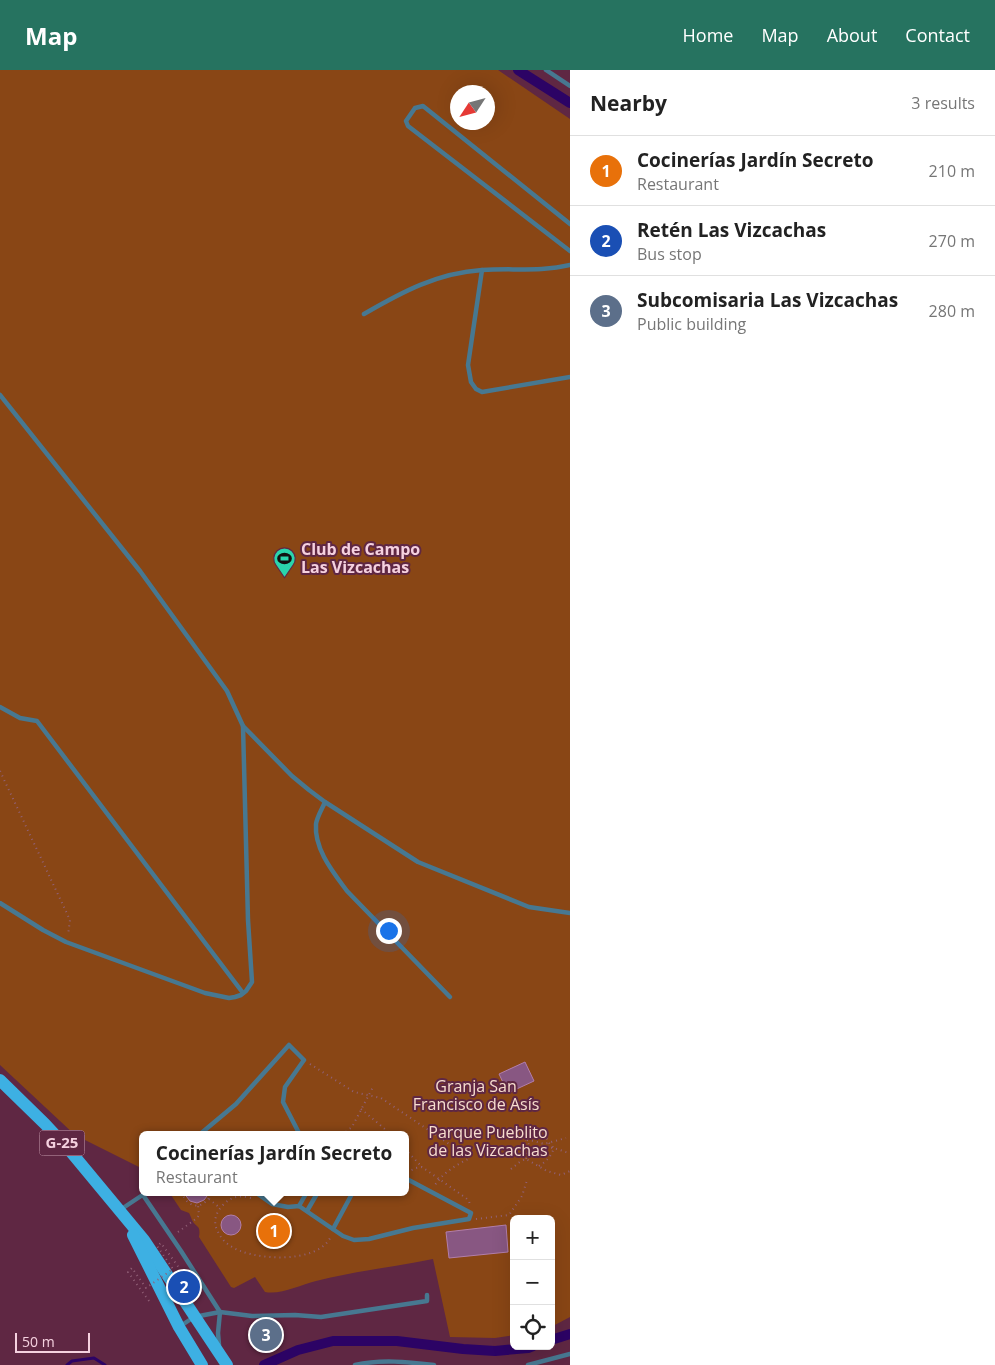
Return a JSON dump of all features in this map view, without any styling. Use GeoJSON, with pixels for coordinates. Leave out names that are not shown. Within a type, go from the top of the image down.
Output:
{"type":"FeatureCollection","features":[{"type":"Feature","properties":{"kind":"main road","name":"G-25"},"geometry":{"type":"LineString","coordinates":[[0,1080],[71,1152],[144,1240],[224,1360]]}},
{"type":"Feature","properties":{"kind":"main road","name":"G-25"},"geometry":{"type":"LineString","coordinates":[[119,1211],[179,1327],[202,1365]]}},
{"type":"Feature","properties":{"kind":"lane"},"geometry":{"type":"LineString","coordinates":[[546,70],[570,86]]}},
{"type":"Feature","properties":{"kind":"lane"},"geometry":{"type":"LineString","coordinates":[[570,224],[423,106],[415,108],[409,115],[406,121],[408,126],[570,251]]}},
{"type":"Feature","properties":{"kind":"lane"},"geometry":{"type":"LineString","coordinates":[[364,314],[400,293],[448,275],[482,270],[530,269],[570,265]]}},
{"type":"Feature","properties":{"kind":"lane"},"geometry":{"type":"LineString","coordinates":[[482,270],[468,365],[471,382],[476,389],[482,392],[570,377]]}},
{"type":"Feature","properties":{"kind":"lane"},"geometry":{"type":"LineString","coordinates":[[0,395],[140,571],[227,691],[243,726],[292,776],[325,802],[418,862],[529,907],[570,913]]}},
{"type":"Feature","properties":{"kind":"lane"},"geometry":{"type":"LineString","coordinates":[[0,707],[20,718],[37,721],[243,993]]}},
{"type":"Feature","properties":{"kind":"lane"},"geometry":{"type":"LineString","coordinates":[[0,903],[66,942],[206,993],[229,998],[243,993],[252,982],[252,973],[248,920],[243,726]]}},
{"type":"Feature","properties":{"kind":"lane"},"geometry":{"type":"LineString","coordinates":[[325,802],[316,822],[316,837],[325,858],[337,878],[450,997]]}},
{"type":"Feature","properties":{"kind":"lane"},"geometry":{"type":"LineString","coordinates":[[204,1131],[236,1104],[289,1045],[304,1060],[285,1087],[284,1102],[298,1131]]}},
{"type":"Feature","properties":{"kind":"lane"},"geometry":{"type":"LineString","coordinates":[[261,1196],[272,1204],[288,1207],[299,1206],[343,1236],[354,1240],[369,1239],[413,1228],[469,1219],[471,1213],[409,1180]]}},
{"type":"Feature","properties":{"kind":"lane"},"geometry":{"type":"LineString","coordinates":[[119,1211],[142,1196]]}},
{"type":"Feature","properties":{"kind":"lane"},"geometry":{"type":"LineString","coordinates":[[146,1196],[220,1312],[218,1333],[224,1360]]}},
{"type":"Feature","properties":{"kind":"lane"},"geometry":{"type":"LineString","coordinates":[[299,1206],[305,1196]]}},
{"type":"Feature","properties":{"kind":"lane"},"geometry":{"type":"LineString","coordinates":[[307,1211],[316,1196]]}},
{"type":"Feature","properties":{"kind":"lane"},"geometry":{"type":"LineString","coordinates":[[333,1229],[352,1196]]}},
{"type":"Feature","properties":{"kind":"lane"},"geometry":{"type":"LineString","coordinates":[[179,1327],[194,1317],[220,1312],[252,1316],[294,1315],[321,1317],[427,1301],[427,1295]]}},
{"type":"Feature","properties":{"kind":"lane"},"geometry":{"type":"LineString","coordinates":[[528,1365],[570,1354]]}},
{"type":"Feature","properties":{"kind":"lane"},"geometry":{"type":"LineString","coordinates":[[355,1365],[370,1362],[434,1365]]}},
{"type":"Feature","properties":{"kind":"path"},"geometry":{"type":"LineString","coordinates":[[0,770],[70,920],[66,942]]}},
{"type":"Feature","properties":{"kind":"path"},"geometry":{"type":"LineString","coordinates":[[304,1060],[354,1092],[381,1098],[470,1158],[450,1169],[430,1191]]}},
{"type":"Feature","properties":{"kind":"path"},"geometry":{"type":"LineString","coordinates":[[347,1131],[352,1127],[373,1087]]}},
{"type":"Feature","properties":{"kind":"path"},"geometry":{"type":"LineString","coordinates":[[361,1109],[387,1131]]}},
{"type":"Feature","properties":{"kind":"path"},"geometry":{"type":"LineString","coordinates":[[546,1129],[546,1138],[549,1143],[554,1148],[570,1153]]}},
{"type":"Feature","properties":{"kind":"path"},"geometry":{"type":"LineString","coordinates":[[510,1136],[544,1144],[566,1138]]}},
{"type":"Feature","properties":{"kind":"path"},"geometry":{"type":"LineString","coordinates":[[526,1159],[529,1145],[527,1140]]}},
{"type":"Feature","properties":{"kind":"path"},"geometry":{"type":"LineString","coordinates":[[527,1154],[547,1148],[554,1148]]}},
{"type":"Feature","properties":{"kind":"path"},"geometry":{"type":"LineString","coordinates":[[539,1166],[552,1154],[554,1148]]}},
{"type":"Feature","properties":{"kind":"path"},"geometry":{"type":"LineString","coordinates":[[409,1152],[422,1167],[469,1201],[471,1213]]}},
{"type":"Feature","properties":{"kind":"path"},"geometry":{"type":"LineString","coordinates":[[526,1159],[546,1172],[561,1175],[570,1171]]}},
{"type":"Feature","properties":{"kind":"path"},"geometry":{"type":"LineString","coordinates":[[511,1169],[526,1159]]}},
{"type":"Feature","properties":{"kind":"path"},"geometry":{"type":"LineString","coordinates":[[409,1171],[422,1167]]}},
{"type":"Feature","properties":{"kind":"path"},"geometry":{"type":"LineString","coordinates":[[469,1219],[509,1215],[522,1196],[527,1180]]}},
{"type":"Feature","properties":{"kind":"path"},"geometry":{"type":"LineString","coordinates":[[184,1196],[190,1204],[198,1205],[206,1202],[210,1196]]}},
{"type":"Feature","properties":{"kind":"path"},"geometry":{"type":"LineString","coordinates":[[251,1198],[234,1197],[220,1208],[215,1218],[215,1225],[220,1236],[228,1245],[244,1253],[262,1257],[288,1257],[312,1253],[322,1248],[329,1241],[333,1229]]}},
{"type":"Feature","properties":{"kind":"path"},"geometry":{"type":"LineString","coordinates":[[209,1199],[220,1208]]}},
{"type":"Feature","properties":{"kind":"path"},"geometry":{"type":"LineString","coordinates":[[172,1236],[197,1218],[199,1215],[198,1205]]}},
{"type":"Feature","properties":{"kind":"path"},"geometry":{"type":"LineString","coordinates":[[149,1301],[128,1272],[132,1268],[146,1288],[173,1269],[157,1246],[162,1243],[185,1276]]}},
{"type":"Feature","properties":{"kind":"green space","name":"Club de Campo Las Vizcachas"},"geometry":{"type":"Polygon","coordinates":[[[0,70],[498,70],[570,119],[570,1317],[555,1325],[555,1215],[510,1215],[510,1336],[495,1338],[450,1337],[433,1259],[331,1278],[271,1293],[265,1292],[255,1277],[234,1288],[231,1287],[199,1237],[199,1228],[189,1213],[181,1210],[172,1196],[409,1196],[409,1131],[139,1131],[139,1167],[75,1135],[0,1065],[0,70]]]}},
{"type":"Feature","properties":{"kind":"building"},"geometry":{"type":"Polygon","coordinates":[[[525,1062],[534,1081],[508,1093],[499,1074],[525,1062]]]}},
{"type":"Feature","properties":{"kind":"building"},"geometry":{"type":"Polygon","coordinates":[[[186,1196],[207,1196],[204,1200],[197,1203],[190,1201],[186,1196]]]}},
{"type":"Feature","properties":{"kind":"building"},"geometry":{"type":"Polygon","coordinates":[[[227,1215],[235,1215],[241,1221],[241,1229],[235,1235],[227,1235],[221,1229],[221,1221],[227,1215]]]}},
{"type":"Feature","properties":{"kind":"building"},"geometry":{"type":"Polygon","coordinates":[[[506,1225],[508,1252],[449,1258],[446,1232],[506,1225]]]}},
{"type":"Feature","properties":{"kind":"waterway"},"geometry":{"type":"LineString","coordinates":[[518,70],[570,103]]}},
{"type":"Feature","properties":{"kind":"waterway"},"geometry":{"type":"LineString","coordinates":[[555,1339],[570,1334]]}},
{"type":"Feature","properties":{"kind":"waterway"},"geometry":{"type":"LineString","coordinates":[[264,1365],[298,1350],[333,1341],[397,1341],[463,1349],[495,1351],[510,1350]]}},
{"type":"Feature","properties":{"kind":"waterway"},"geometry":{"type":"LineString","coordinates":[[67,1365],[72,1361],[94,1358],[105,1365]]}},
{"type":"Feature","properties":{"kind":"place","name":"Club de Campo Las Vizcachas"},"geometry":{"type":"Point","coordinates":[285,577]}},
{"type":"Feature","properties":{"kind":"place","name":"Cocinerías Jardín Secreto"},"geometry":{"type":"Point","coordinates":[274,1231]}},
{"type":"Feature","properties":{"kind":"place","name":"Retén Las Vizcachas"},"geometry":{"type":"Point","coordinates":[184,1287]}},
{"type":"Feature","properties":{"kind":"place","name":"Subcomisaria Las Vizcachas"},"geometry":{"type":"Point","coordinates":[266,1335]}},
{"type":"Feature","properties":{"kind":"park label","name":"Granja San Francisco de Asís"},"geometry":{"type":"Point","coordinates":[476,1095]}},
{"type":"Feature","properties":{"kind":"park label","name":"Parque Pueblito de las Vizcachas"},"geometry":{"type":"Point","coordinates":[488,1141]}}]}
